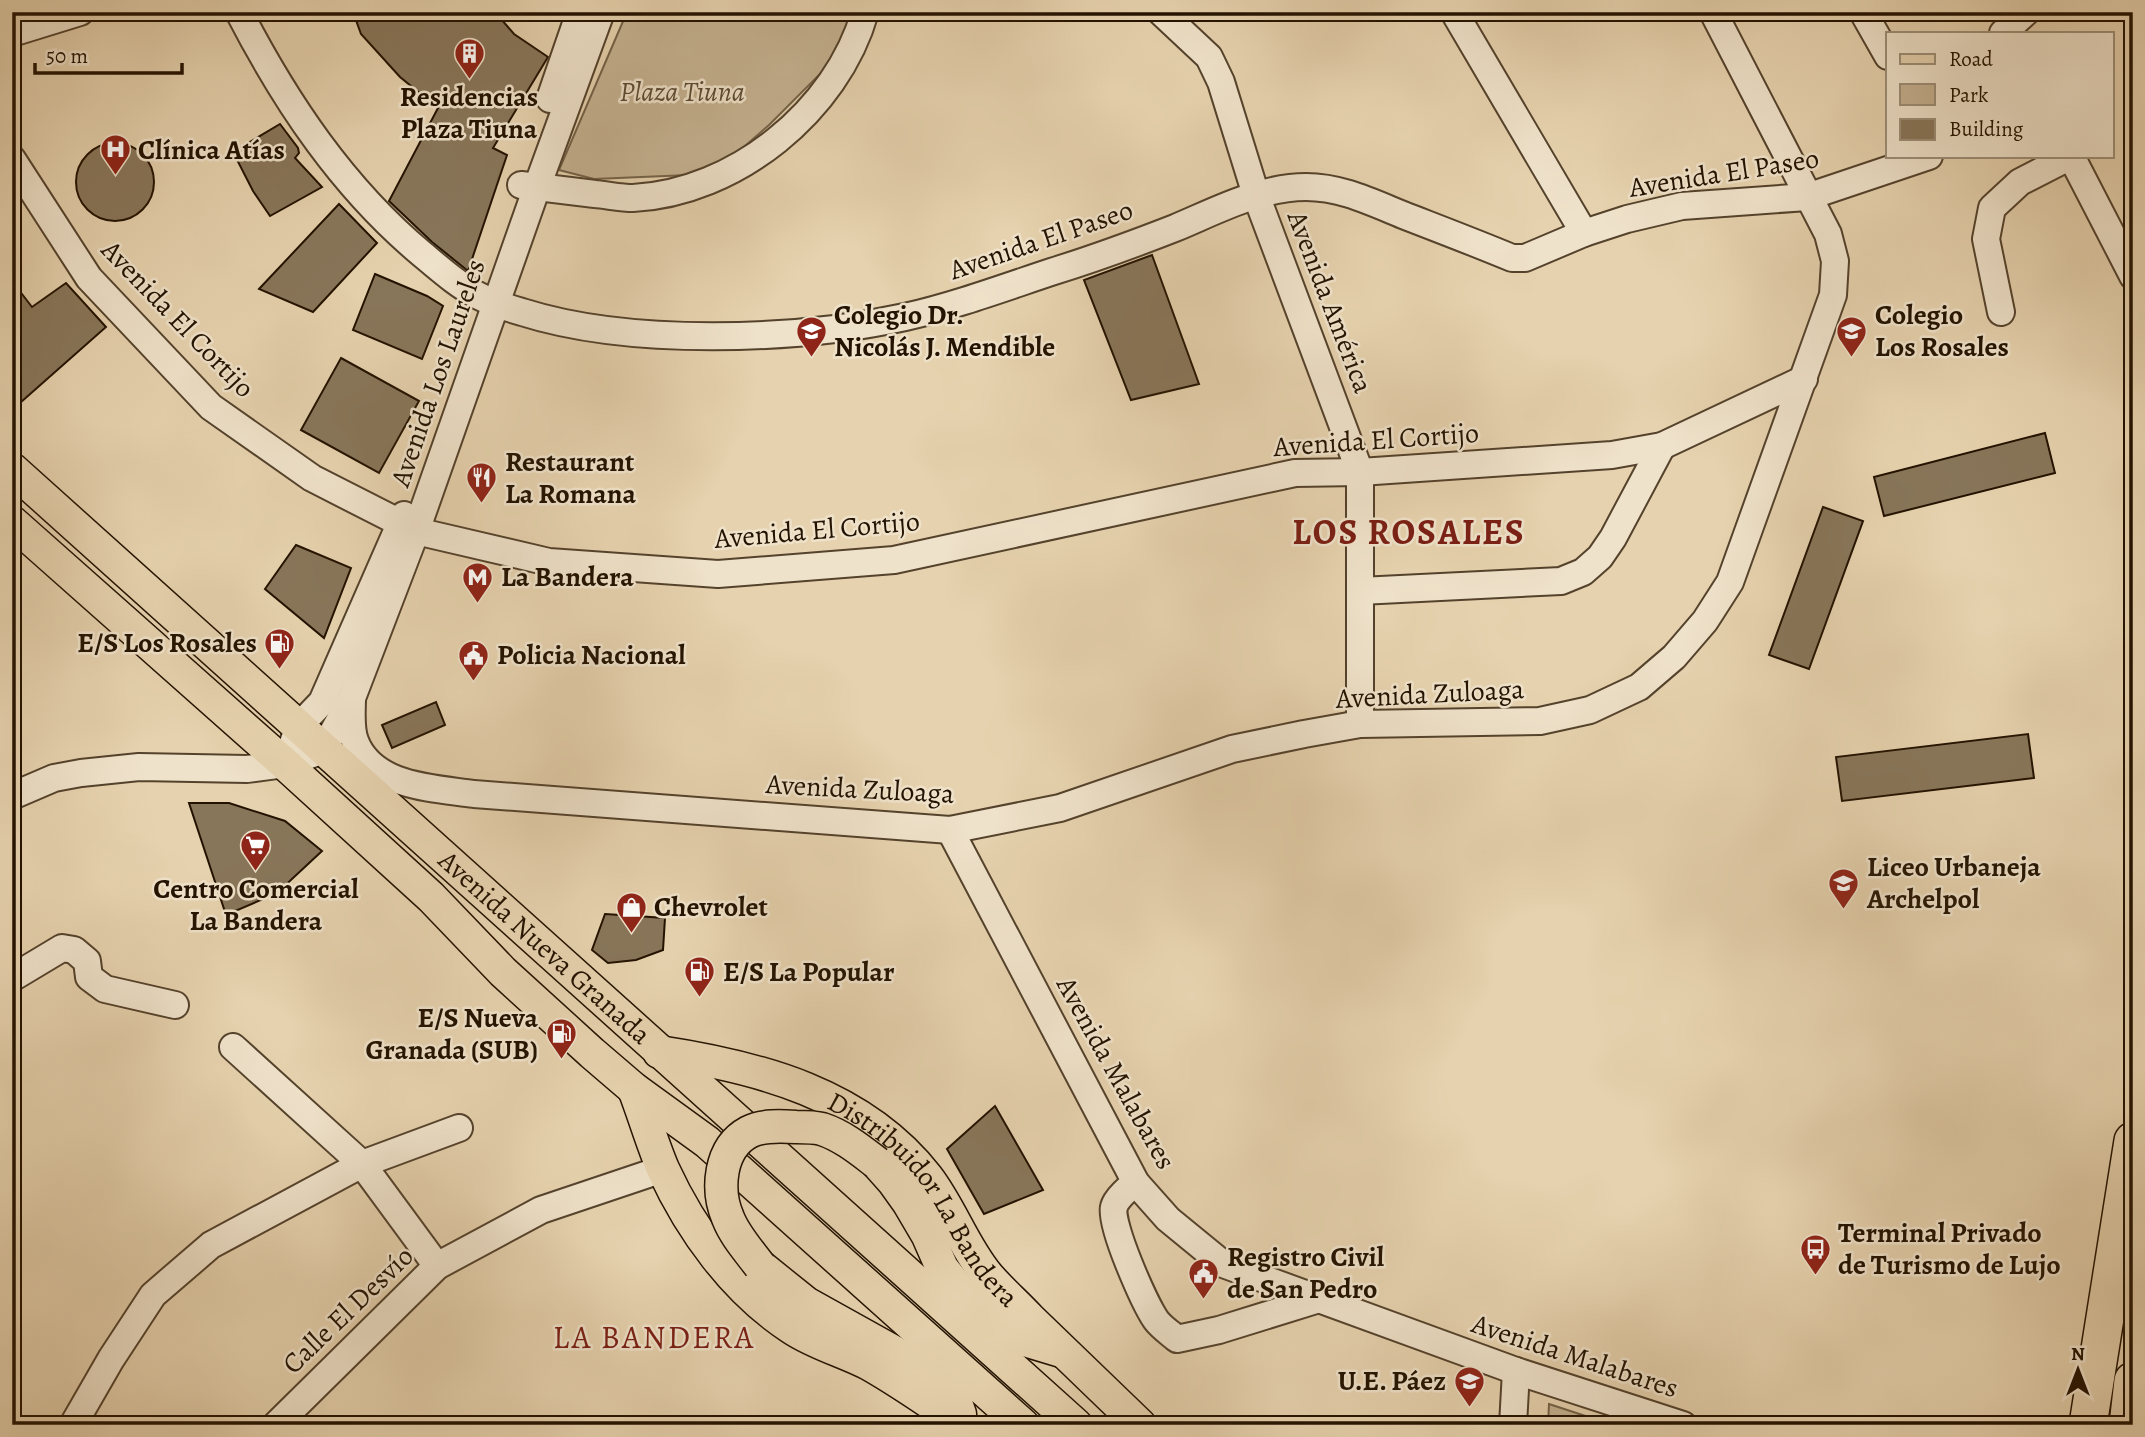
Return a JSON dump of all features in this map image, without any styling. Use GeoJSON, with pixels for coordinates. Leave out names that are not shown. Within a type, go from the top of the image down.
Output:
{"type":"FeatureCollection","features":[{"type":"Feature","properties":{"kind":"highway"},"geometry":{"type":"LineString","coordinates":[[2088,1425],[2133,1141]]}},
{"type":"Feature","properties":{"kind":"highway"},"geometry":{"type":"LineString","coordinates":[[2128,1425],[2133,1381]]}},
{"type":"Feature","properties":{"kind":"main road","name":"Avenida Nueva Granada"},"geometry":{"type":"LineString","coordinates":[[12,470],[1076,1425]]}},
{"type":"Feature","properties":{"kind":"main road","name":"Avenida Nueva Granada"},"geometry":{"type":"LineString","coordinates":[[16,534],[285,764],[431,897],[503,972],[634,1089],[706,1143],[1023,1425]]}},
{"type":"Feature","properties":{"kind":"main road","name":"Distribuidor La Bandera"},"geometry":{"type":"LineString","coordinates":[[659,1052],[712,1060],[787,1080],[832,1099],[866,1120],[902,1150],[925,1175],[988,1275],[1062,1351],[1140,1425]]}},
{"type":"Feature","properties":{"kind":"main road"},"geometry":{"type":"LineString","coordinates":[[634,1089],[663,1169],[690,1218],[722,1264],[758,1302],[792,1328],[818,1343],[868,1364],[963,1425]]}},
{"type":"Feature","properties":{"kind":"main road"},"geometry":{"type":"LineString","coordinates":[[963,1425],[954,1398],[933,1378],[894,1352],[806,1303],[760,1266],[735,1233],[723,1205],[722,1174],[725,1159],[740,1138],[750,1131],[768,1127],[821,1129],[853,1144],[877,1163],[908,1202],[928,1236],[942,1268],[1006,1349],[1018,1374]]}},
{"type":"Feature","properties":{"kind":"main road"},"geometry":{"type":"LineString","coordinates":[[942,1268],[1018,1338],[1062,1351]]}},
{"type":"Feature","properties":{"kind":"main road"},"geometry":{"type":"LineString","coordinates":[[894,1352],[935,1359],[962,1379],[984,1390]]}},
{"type":"Feature","properties":{"kind":"street"},"geometry":{"type":"LineString","coordinates":[[12,33],[80,12]]}},
{"type":"Feature","properties":{"kind":"street","name":"Avenida El Paseo"},"geometry":{"type":"LineString","coordinates":[[239,12],[270,72],[334,165],[404,239],[451,278],[489,300],[547,320],[640,333],[762,334],[862,325],[908,317],[1055,271],[1162,233],[1256,195],[1305,187],[1338,189],[1512,258],[1525,258],[1584,233],[1627,219],[1682,206],[1807,197],[1923,158]]}},
{"type":"Feature","properties":{"kind":"street","name":"Avenida Los Laureles"},"geometry":{"type":"LineString","coordinates":[[323,750],[352,698],[529,186],[580,12]]}},
{"type":"Feature","properties":{"kind":"street","name":"Avenida Los Laureles"},"geometry":{"type":"LineString","coordinates":[[529,186],[601,12]]}},
{"type":"Feature","properties":{"kind":"street"},"geometry":{"type":"LineString","coordinates":[[529,186],[631,198],[684,190],[741,166],[792,128],[830,87],[862,25],[865,12]]}},
{"type":"Feature","properties":{"kind":"street","name":"Avenida América"},"geometry":{"type":"LineString","coordinates":[[1161,12],[1209,57],[1221,82],[1256,195],[1360,472],[1360,724]]}},
{"type":"Feature","properties":{"kind":"street"},"geometry":{"type":"LineString","coordinates":[[1454,12],[1584,233]]}},
{"type":"Feature","properties":{"kind":"street","name":"Avenida Zuloaga"},"geometry":{"type":"LineString","coordinates":[[352,698],[354,739],[360,751],[370,764],[381,772],[410,785],[474,794],[950,830],[1060,808],[1232,749],[1360,724],[1540,720],[1590,710],[1639,687],[1674,657],[1705,621],[1730,582],[1833,295],[1835,261],[1828,234],[1713,12]]}},
{"type":"Feature","properties":{"kind":"street"},"geometry":{"type":"LineString","coordinates":[[1863,12],[1886,52]]}},
{"type":"Feature","properties":{"kind":"street"},"geometry":{"type":"LineString","coordinates":[[2003,27],[2026,12]]}},
{"type":"Feature","properties":{"kind":"street"},"geometry":{"type":"LineString","coordinates":[[2001,312],[1986,239],[1992,208],[2020,182],[2067,158]]}},
{"type":"Feature","properties":{"kind":"street"},"geometry":{"type":"LineString","coordinates":[[2072,158],[2133,276]]}},
{"type":"Feature","properties":{"kind":"street","name":"Avenida El Cortijo"},"geometry":{"type":"LineString","coordinates":[[12,159],[89,278],[211,407],[312,478],[409,527],[549,562],[718,573],[894,560],[1295,473],[1360,472],[1612,455],[1662,446],[1804,380]]}},
{"type":"Feature","properties":{"kind":"street"},"geometry":{"type":"LineString","coordinates":[[1360,592],[1561,581],[1583,572],[1600,557],[1613,538],[1662,446]]}},
{"type":"Feature","properties":{"kind":"street","name":"Avenida Los Laureles"},"geometry":{"type":"LineString","coordinates":[[299,726],[323,702],[409,527]]}},
{"type":"Feature","properties":{"kind":"street"},"geometry":{"type":"LineString","coordinates":[[285,764],[299,726]]}},
{"type":"Feature","properties":{"kind":"street"},"geometry":{"type":"LineString","coordinates":[[12,796],[54,778],[81,773],[139,767],[247,769],[285,764],[323,750]]}},
{"type":"Feature","properties":{"kind":"street","name":"Avenida Zuloaga"},"geometry":{"type":"LineString","coordinates":[[389,807],[405,800],[474,794]]}},
{"type":"Feature","properties":{"kind":"street","name":"Avenida Malabares"},"geometry":{"type":"LineString","coordinates":[[950,830],[1136,1183],[1168,1219],[1223,1264],[1516,1371],[1683,1425]]}},
{"type":"Feature","properties":{"kind":"street"},"geometry":{"type":"LineString","coordinates":[[12,978],[62,948],[74,950],[87,961],[89,976],[105,989],[175,1004]]}},
{"type":"Feature","properties":{"kind":"street"},"geometry":{"type":"LineString","coordinates":[[233,1047],[362,1164],[437,1266]]}},
{"type":"Feature","properties":{"kind":"street"},"geometry":{"type":"LineString","coordinates":[[73,1425],[153,1295],[211,1245],[362,1164],[459,1128]]}},
{"type":"Feature","properties":{"kind":"street","name":"Calle El Desvío"},"geometry":{"type":"LineString","coordinates":[[276,1425],[437,1266],[541,1210],[663,1169]]}},
{"type":"Feature","properties":{"kind":"street"},"geometry":{"type":"LineString","coordinates":[[1136,1183],[1131,1185],[1114,1206],[1113,1221],[1125,1255],[1157,1321],[1177,1339],[1219,1330],[1319,1299]]}},
{"type":"Feature","properties":{"kind":"street"},"geometry":{"type":"LineString","coordinates":[[1513,1425],[1516,1371]]}},
{"type":"Feature","properties":{"kind":"green space","name":"Plaza Tiuna"},"geometry":{"type":"Polygon","coordinates":[[[627,12],[859,12],[831,63],[769,125],[728,161],[689,175],[594,179],[559,170],[627,12]]]}},
{"type":"Feature","properties":{"kind":"green space"},"geometry":{"type":"Polygon","coordinates":[[[1549,1404],[1613,1425],[1548,1425],[1549,1404]]]}},
{"type":"Feature","properties":{"kind":"building"},"geometry":{"type":"Polygon","coordinates":[[[353,12],[495,12],[514,34],[548,57],[493,148],[507,155],[468,271],[432,242],[389,201],[438,108],[400,77],[361,34],[353,12]]]}},
{"type":"Feature","properties":{"kind":"building"},"geometry":{"type":"Polygon","coordinates":[[[280,124],[298,148],[299,153],[295,158],[322,187],[270,216],[253,191],[233,152],[280,124]]]}},
{"type":"Feature","properties":{"kind":"building","name":"Clínica Atías"},"geometry":{"type":"Polygon","coordinates":[[[107,143],[123,143],[137,149],[148,160],[154,174],[154,190],[148,204],[137,215],[123,221],[107,221],[93,215],[82,204],[76,190],[76,174],[82,160],[93,149],[107,143]]]}},
{"type":"Feature","properties":{"kind":"building"},"geometry":{"type":"Polygon","coordinates":[[[339,204],[377,243],[313,312],[259,289],[339,204]]]}},
{"type":"Feature","properties":{"kind":"building"},"geometry":{"type":"Polygon","coordinates":[[[1152,255],[1199,384],[1131,400],[1084,280],[1152,255]]]}},
{"type":"Feature","properties":{"kind":"building"},"geometry":{"type":"Polygon","coordinates":[[[375,274],[427,296],[443,306],[422,359],[353,330],[375,274]]]}},
{"type":"Feature","properties":{"kind":"building"},"geometry":{"type":"Polygon","coordinates":[[[12,281],[32,307],[66,283],[106,327],[12,410],[12,281]]]}},
{"type":"Feature","properties":{"kind":"building"},"geometry":{"type":"Polygon","coordinates":[[[341,358],[419,401],[379,473],[301,430],[341,358]]]}},
{"type":"Feature","properties":{"kind":"building"},"geometry":{"type":"Polygon","coordinates":[[[2045,433],[2055,473],[1884,516],[1874,477],[2045,433]]]}},
{"type":"Feature","properties":{"kind":"building"},"geometry":{"type":"Polygon","coordinates":[[[1823,507],[1863,521],[1809,669],[1769,655],[1823,507]]]}},
{"type":"Feature","properties":{"kind":"building"},"geometry":{"type":"Polygon","coordinates":[[[296,545],[351,568],[324,638],[265,589],[296,545]]]}},
{"type":"Feature","properties":{"kind":"building"},"geometry":{"type":"Polygon","coordinates":[[[436,702],[445,725],[392,748],[382,725],[436,702]]]}},
{"type":"Feature","properties":{"kind":"building"},"geometry":{"type":"Polygon","coordinates":[[[2028,734],[2034,778],[1842,801],[1836,757],[2028,734]]]}},
{"type":"Feature","properties":{"kind":"building","name":"Centro Comercial La Bandera"},"geometry":{"type":"Polygon","coordinates":[[[189,803],[229,803],[285,821],[322,851],[277,893],[226,915],[189,803]]]}},
{"type":"Feature","properties":{"kind":"building","name":"Chevrolet"},"geometry":{"type":"Polygon","coordinates":[[[605,914],[665,918],[663,950],[636,960],[608,963],[592,950],[605,914]]]}},
{"type":"Feature","properties":{"kind":"building"},"geometry":{"type":"Polygon","coordinates":[[[995,1106],[1043,1190],[984,1214],[947,1149],[995,1106]]]}},
{"type":"Feature","properties":{"kind":"place","name":"Residencias Plaza Tiuna"},"geometry":{"type":"Point","coordinates":[469,80]}},
{"type":"Feature","properties":{"kind":"place","name":"Clínica Atías"},"geometry":{"type":"Point","coordinates":[115,177]}},
{"type":"Feature","properties":{"kind":"place","name":"Colegio Dr. Nicolás J. Mendible"},"geometry":{"type":"Point","coordinates":[811,358]}},
{"type":"Feature","properties":{"kind":"place","name":"Colegio Los Rosales"},"geometry":{"type":"Point","coordinates":[1852,358]}},
{"type":"Feature","properties":{"kind":"place","name":"Restaurant La Romana"},"geometry":{"type":"Point","coordinates":[482,505]}},
{"type":"Feature","properties":{"kind":"place","name":"La Bandera"},"geometry":{"type":"Point","coordinates":[478,604]}},
{"type":"Feature","properties":{"kind":"place","name":"E/S Los Rosales"},"geometry":{"type":"Point","coordinates":[280,670]}},
{"type":"Feature","properties":{"kind":"place","name":"Policia Nacional"},"geometry":{"type":"Point","coordinates":[474,682]}},
{"type":"Feature","properties":{"kind":"place","name":"Centro Comercial La Bandera"},"geometry":{"type":"Point","coordinates":[256,872]}},
{"type":"Feature","properties":{"kind":"place","name":"Liceo Urbaneja Archelpol"},"geometry":{"type":"Point","coordinates":[1844,910]}},
{"type":"Feature","properties":{"kind":"place","name":"Chevrolet"},"geometry":{"type":"Point","coordinates":[631,934]}},
{"type":"Feature","properties":{"kind":"place","name":"E/S La Popular"},"geometry":{"type":"Point","coordinates":[700,999]}},
{"type":"Feature","properties":{"kind":"place","name":"E/S Nueva Granada (SUB)"},"geometry":{"type":"Point","coordinates":[561,1061]}},
{"type":"Feature","properties":{"kind":"place","name":"Terminal Privado de Turismo de Lujo"},"geometry":{"type":"Point","coordinates":[1815,1276]}},
{"type":"Feature","properties":{"kind":"place","name":"Registro Civil de San Pedro"},"geometry":{"type":"Point","coordinates":[1204,1300]}},
{"type":"Feature","properties":{"kind":"place","name":"U.E. Páez"},"geometry":{"type":"Point","coordinates":[1469,1408]}},
{"type":"Feature","properties":{"kind":"district","name":"LOS ROSALES"},"geometry":{"type":"Point","coordinates":[1409,532]}},
{"type":"Feature","properties":{"kind":"district","name":"LA BANDERA"},"geometry":{"type":"Point","coordinates":[654,1337]}}]}
